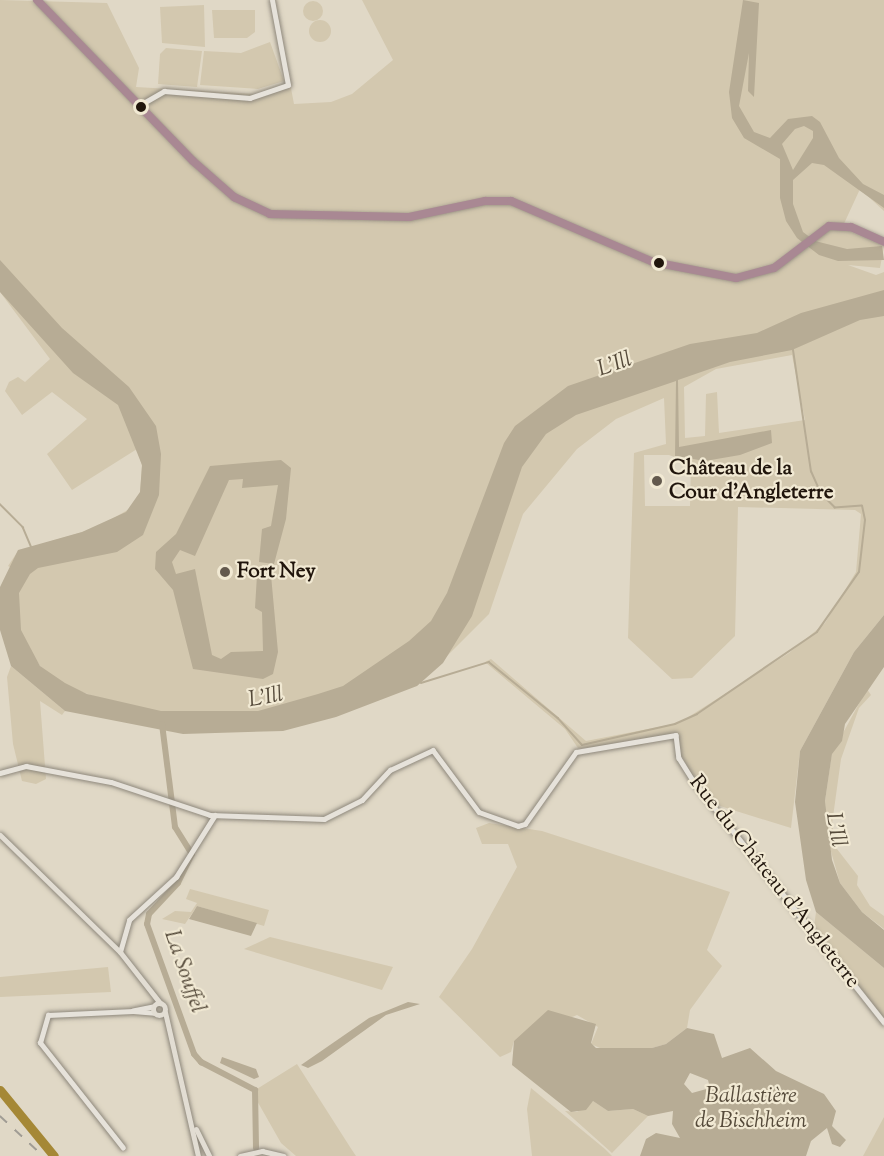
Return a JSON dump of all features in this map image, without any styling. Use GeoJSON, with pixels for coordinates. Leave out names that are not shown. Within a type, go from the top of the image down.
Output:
{"type":"FeatureCollection","features":[{"type":"Feature","properties":{"kind":"main road"},"geometry":{"type":"LineString","coordinates":[[37,0],[234,197],[270,214],[409,217],[485,201],[512,201],[652,262],[736,278],[774,268],[811,236],[829,226],[843,225],[884,242]]}},
{"type":"Feature","properties":{"kind":"main road"},"geometry":{"type":"LineString","coordinates":[[0,835],[120,952],[149,989],[172,1036],[187,1096],[198,1156]]}},
{"type":"Feature","properties":{"kind":"main road"},"geometry":{"type":"LineString","coordinates":[[187,1096],[209,1156]]}},
{"type":"Feature","properties":{"kind":"main road"},"geometry":{"type":"LineString","coordinates":[[248,1156],[255,1152]]}},
{"type":"Feature","properties":{"kind":"main road"},"geometry":{"type":"LineString","coordinates":[[240,1156],[255,1152],[283,1156]]}},
{"type":"Feature","properties":{"kind":"street"},"geometry":{"type":"LineString","coordinates":[[140,105],[164,91],[250,98],[288,84],[272,0]]}},
{"type":"Feature","properties":{"kind":"street","name":"Rue du Château d'Angleterre"},"geometry":{"type":"LineString","coordinates":[[215,815],[331,818],[362,800],[390,770],[433,750],[479,812],[521,826],[576,752],[676,735],[679,758],[692,779],[884,1022]]}},
{"type":"Feature","properties":{"kind":"street"},"geometry":{"type":"LineString","coordinates":[[0,773],[26,766],[111,782],[171,804],[215,815],[190,849],[170,884],[129,920],[120,952]]}},
{"type":"Feature","properties":{"kind":"street"},"geometry":{"type":"LineString","coordinates":[[123,1148],[40,1042],[48,1015],[158,1009]]}},
{"type":"Feature","properties":{"kind":"shaded area"},"geometry":{"type":"Polygon","coordinates":[[[0,0],[107,3],[139,68],[136,87],[257,94],[290,83],[294,104],[331,102],[352,94],[393,60],[362,0],[884,0],[884,211],[860,189],[842,228],[884,246],[880,268],[848,265],[876,275],[884,272],[884,615],[854,652],[800,751],[791,828],[720,806],[692,775],[680,753],[677,735],[638,746],[578,748],[565,729],[485,662],[491,659],[586,741],[679,723],[789,653],[825,623],[856,572],[861,514],[855,510],[738,507],[735,636],[692,678],[672,679],[628,638],[634,453],[666,444],[664,398],[616,419],[577,449],[523,514],[489,614],[420,683],[404,667],[260,719],[143,714],[49,680],[12,622],[22,574],[8,566],[18,551],[96,528],[131,508],[140,494],[142,466],[137,449],[72,490],[47,454],[87,419],[52,392],[22,415],[5,391],[9,382],[18,377],[25,382],[50,359],[0,292],[0,0]],[[792,355],[716,369],[684,387],[685,438],[705,436],[706,394],[717,392],[719,433],[805,420],[792,355]],[[644,455],[645,506],[690,506],[691,463],[669,455],[644,455]]]}},
{"type":"Feature","properties":{"kind":"shaded area"},"geometry":{"type":"Polygon","coordinates":[[[309,1],[317,1],[323,7],[323,15],[317,21],[309,21],[303,15],[303,7],[309,1]]]}},
{"type":"Feature","properties":{"kind":"shaded area"},"geometry":{"type":"Polygon","coordinates":[[[204,5],[205,47],[162,43],[160,7],[204,5]]]}},
{"type":"Feature","properties":{"kind":"shaded area"},"geometry":{"type":"Polygon","coordinates":[[[212,10],[255,10],[255,32],[247,38],[214,38],[212,10]]]}},
{"type":"Feature","properties":{"kind":"shaded area"},"geometry":{"type":"Polygon","coordinates":[[[320,20],[330,27],[331,31],[324,41],[320,42],[310,35],[309,31],[316,21],[320,20]]]}},
{"type":"Feature","properties":{"kind":"shaded area"},"geometry":{"type":"Polygon","coordinates":[[[270,42],[284,81],[258,89],[200,85],[204,51],[241,53],[270,42]]]}},
{"type":"Feature","properties":{"kind":"shaded area"},"geometry":{"type":"Polygon","coordinates":[[[166,48],[202,51],[197,87],[158,84],[160,54],[166,48]]]}},
{"type":"Feature","properties":{"kind":"shaded area"},"geometry":{"type":"Polygon","coordinates":[[[11,666],[65,711],[62,715],[40,701],[46,779],[36,784],[22,781],[13,744],[7,677],[11,666]]]}},
{"type":"Feature","properties":{"kind":"shaded area"},"geometry":{"type":"Polygon","coordinates":[[[867,689],[871,695],[859,708],[841,759],[832,824],[837,849],[858,876],[857,885],[870,906],[884,916],[884,929],[862,912],[840,883],[828,841],[825,801],[832,753],[867,689]]]}},
{"type":"Feature","properties":{"kind":"shaded area"},"geometry":{"type":"Polygon","coordinates":[[[489,823],[542,831],[730,892],[707,950],[722,966],[690,1010],[687,1028],[666,1044],[652,1048],[600,1048],[591,1044],[598,1027],[577,1015],[514,1041],[511,1052],[500,1057],[439,997],[472,949],[517,867],[508,844],[482,844],[476,828],[489,823]]]}},
{"type":"Feature","properties":{"kind":"shaded area"},"geometry":{"type":"Polygon","coordinates":[[[190,889],[269,910],[264,926],[197,906],[185,924],[162,919],[175,911],[191,912],[197,903],[186,899],[190,889]]]}},
{"type":"Feature","properties":{"kind":"shaded area"},"geometry":{"type":"Polygon","coordinates":[[[816,912],[884,968],[884,1022],[814,927],[816,912]]]}},
{"type":"Feature","properties":{"kind":"shaded area"},"geometry":{"type":"Polygon","coordinates":[[[270,937],[393,967],[382,990],[244,949],[270,937]]]}},
{"type":"Feature","properties":{"kind":"shaded area"},"geometry":{"type":"Polygon","coordinates":[[[108,967],[111,992],[0,997],[0,977],[108,967]]]}},
{"type":"Feature","properties":{"kind":"shaded area"},"geometry":{"type":"Polygon","coordinates":[[[297,1064],[356,1156],[296,1156],[281,1143],[252,1092],[297,1064]]]}},
{"type":"Feature","properties":{"kind":"shaded area"},"geometry":{"type":"Polygon","coordinates":[[[531,1088],[612,1156],[532,1156],[527,1109],[531,1088]]]}},
{"type":"Feature","properties":{"kind":"shaded area"},"geometry":{"type":"Polygon","coordinates":[[[593,1101],[608,1111],[633,1109],[648,1116],[612,1153],[565,1111],[577,1112],[593,1101]]]}},
{"type":"Feature","properties":{"kind":"shaded area"},"geometry":{"type":"Polygon","coordinates":[[[884,1117],[884,1156],[863,1156],[884,1117]]]}},
{"type":"Feature","properties":{"kind":"water"},"geometry":{"type":"Polygon","coordinates":[[[743,0],[759,3],[754,97],[748,91],[749,53],[739,106],[754,132],[770,138],[788,119],[812,116],[820,122],[839,158],[863,184],[884,195],[884,208],[824,165],[812,163],[793,180],[793,204],[803,232],[815,241],[847,249],[882,246],[884,260],[838,261],[819,255],[797,238],[786,221],[780,198],[780,159],[744,138],[732,118],[729,92],[743,0]],[[804,126],[795,129],[782,144],[793,170],[813,138],[813,131],[804,126]]]}},
{"type":"Feature","properties":{"kind":"water"},"geometry":{"type":"Polygon","coordinates":[[[0,260],[62,328],[129,387],[156,426],[161,454],[159,495],[143,535],[117,552],[38,568],[30,574],[19,593],[21,630],[40,666],[65,683],[87,694],[161,711],[258,711],[343,686],[409,641],[431,621],[447,593],[504,443],[515,426],[568,386],[690,344],[757,333],[801,313],[884,290],[884,316],[860,320],[792,350],[730,362],[678,380],[679,447],[771,430],[772,443],[740,455],[705,461],[675,456],[676,381],[576,415],[546,434],[522,467],[472,616],[443,663],[417,686],[336,717],[283,731],[183,734],[65,711],[11,666],[0,630],[0,587],[18,550],[82,532],[126,512],[140,492],[142,465],[118,405],[73,373],[0,292],[0,260]]]}},
{"type":"Feature","properties":{"kind":"water"},"geometry":{"type":"Polygon","coordinates":[[[281,460],[291,468],[286,519],[274,564],[259,562],[262,529],[271,526],[278,485],[242,488],[243,479],[229,480],[195,556],[180,550],[172,562],[176,574],[195,569],[212,655],[221,659],[231,652],[263,651],[262,612],[255,608],[257,575],[271,575],[278,652],[273,674],[263,679],[193,669],[173,590],[155,569],[156,552],[176,534],[210,466],[281,460]]]}},
{"type":"Feature","properties":{"kind":"water"},"geometry":{"type":"Polygon","coordinates":[[[884,615],[884,667],[845,724],[842,741],[832,754],[825,801],[832,860],[840,883],[862,912],[884,930],[884,968],[816,912],[806,880],[795,802],[800,751],[854,652],[884,615]]]}},
{"type":"Feature","properties":{"kind":"water"},"geometry":{"type":"Polygon","coordinates":[[[197,906],[257,923],[251,936],[189,919],[197,906]]]}},
{"type":"Feature","properties":{"kind":"water"},"geometry":{"type":"Polygon","coordinates":[[[408,1002],[420,1004],[386,1015],[322,1061],[308,1068],[301,1065],[369,1018],[408,1002]]]}},
{"type":"Feature","properties":{"kind":"water","name":"Ballastière de Bischheim"},"geometry":{"type":"Polygon","coordinates":[[[548,1010],[596,1024],[591,1043],[596,1048],[652,1048],[666,1044],[687,1028],[714,1034],[722,1058],[750,1048],[776,1071],[824,1094],[836,1111],[832,1126],[846,1140],[840,1147],[832,1144],[827,1128],[811,1141],[806,1156],[640,1156],[646,1139],[656,1133],[680,1138],[672,1124],[673,1111],[648,1116],[633,1109],[608,1111],[593,1101],[586,1110],[571,1112],[512,1065],[514,1041],[548,1010]],[[690,1073],[684,1084],[692,1093],[710,1088],[708,1080],[690,1073]]]}},
{"type":"Feature","properties":{"kind":"water"},"geometry":{"type":"Polygon","coordinates":[[[222,1057],[256,1069],[259,1077],[254,1079],[220,1063],[222,1057]]]}},
{"type":"Feature","properties":{"kind":"waterway"},"geometry":{"type":"LineString","coordinates":[[421,683],[489,662],[558,718],[582,745],[675,724],[697,714],[817,632],[859,572],[865,520],[862,506],[835,508],[821,494],[811,472],[793,350]]}},
{"type":"Feature","properties":{"kind":"waterway"},"geometry":{"type":"LineString","coordinates":[[0,504],[23,527],[31,546]]}},
{"type":"Feature","properties":{"kind":"waterway","name":"La Souffel"},"geometry":{"type":"LineString","coordinates":[[162,724],[175,827],[192,854],[178,883],[149,914],[147,924],[194,1054],[201,1062],[255,1090],[256,1148]]}},
{"type":"Feature","properties":{"kind":"railway"},"geometry":{"type":"LineString","coordinates":[[0,1116],[43,1156]]}},
{"type":"Feature","properties":{"kind":"transit line"},"geometry":{"type":"LineString","coordinates":[[37,0],[193,161],[234,197],[270,214],[409,217],[485,201],[511,201],[653,262],[736,278],[774,268],[829,226],[851,227],[884,242]]}},
{"type":"Feature","properties":{"kind":"transit line"},"geometry":{"type":"LineString","coordinates":[[0,1090],[54,1156]]}},
{"type":"Feature","properties":{"kind":"place","name":"Château de la Cour d'Angleterre"},"geometry":{"type":"Point","coordinates":[657,481]}},
{"type":"Feature","properties":{"kind":"place","name":"Fort Ney"},"geometry":{"type":"Point","coordinates":[225,572]}},
{"type":"Feature","properties":{"kind":"water label","name":"L'Ill"},"geometry":{"type":"Point","coordinates":[615,366]}},
{"type":"Feature","properties":{"kind":"water label","name":"L'Ill"},"geometry":{"type":"Point","coordinates":[266,699]}},
{"type":"Feature","properties":{"kind":"water label","name":"L'Ill"},"geometry":{"type":"Point","coordinates":[834,830]}}]}
